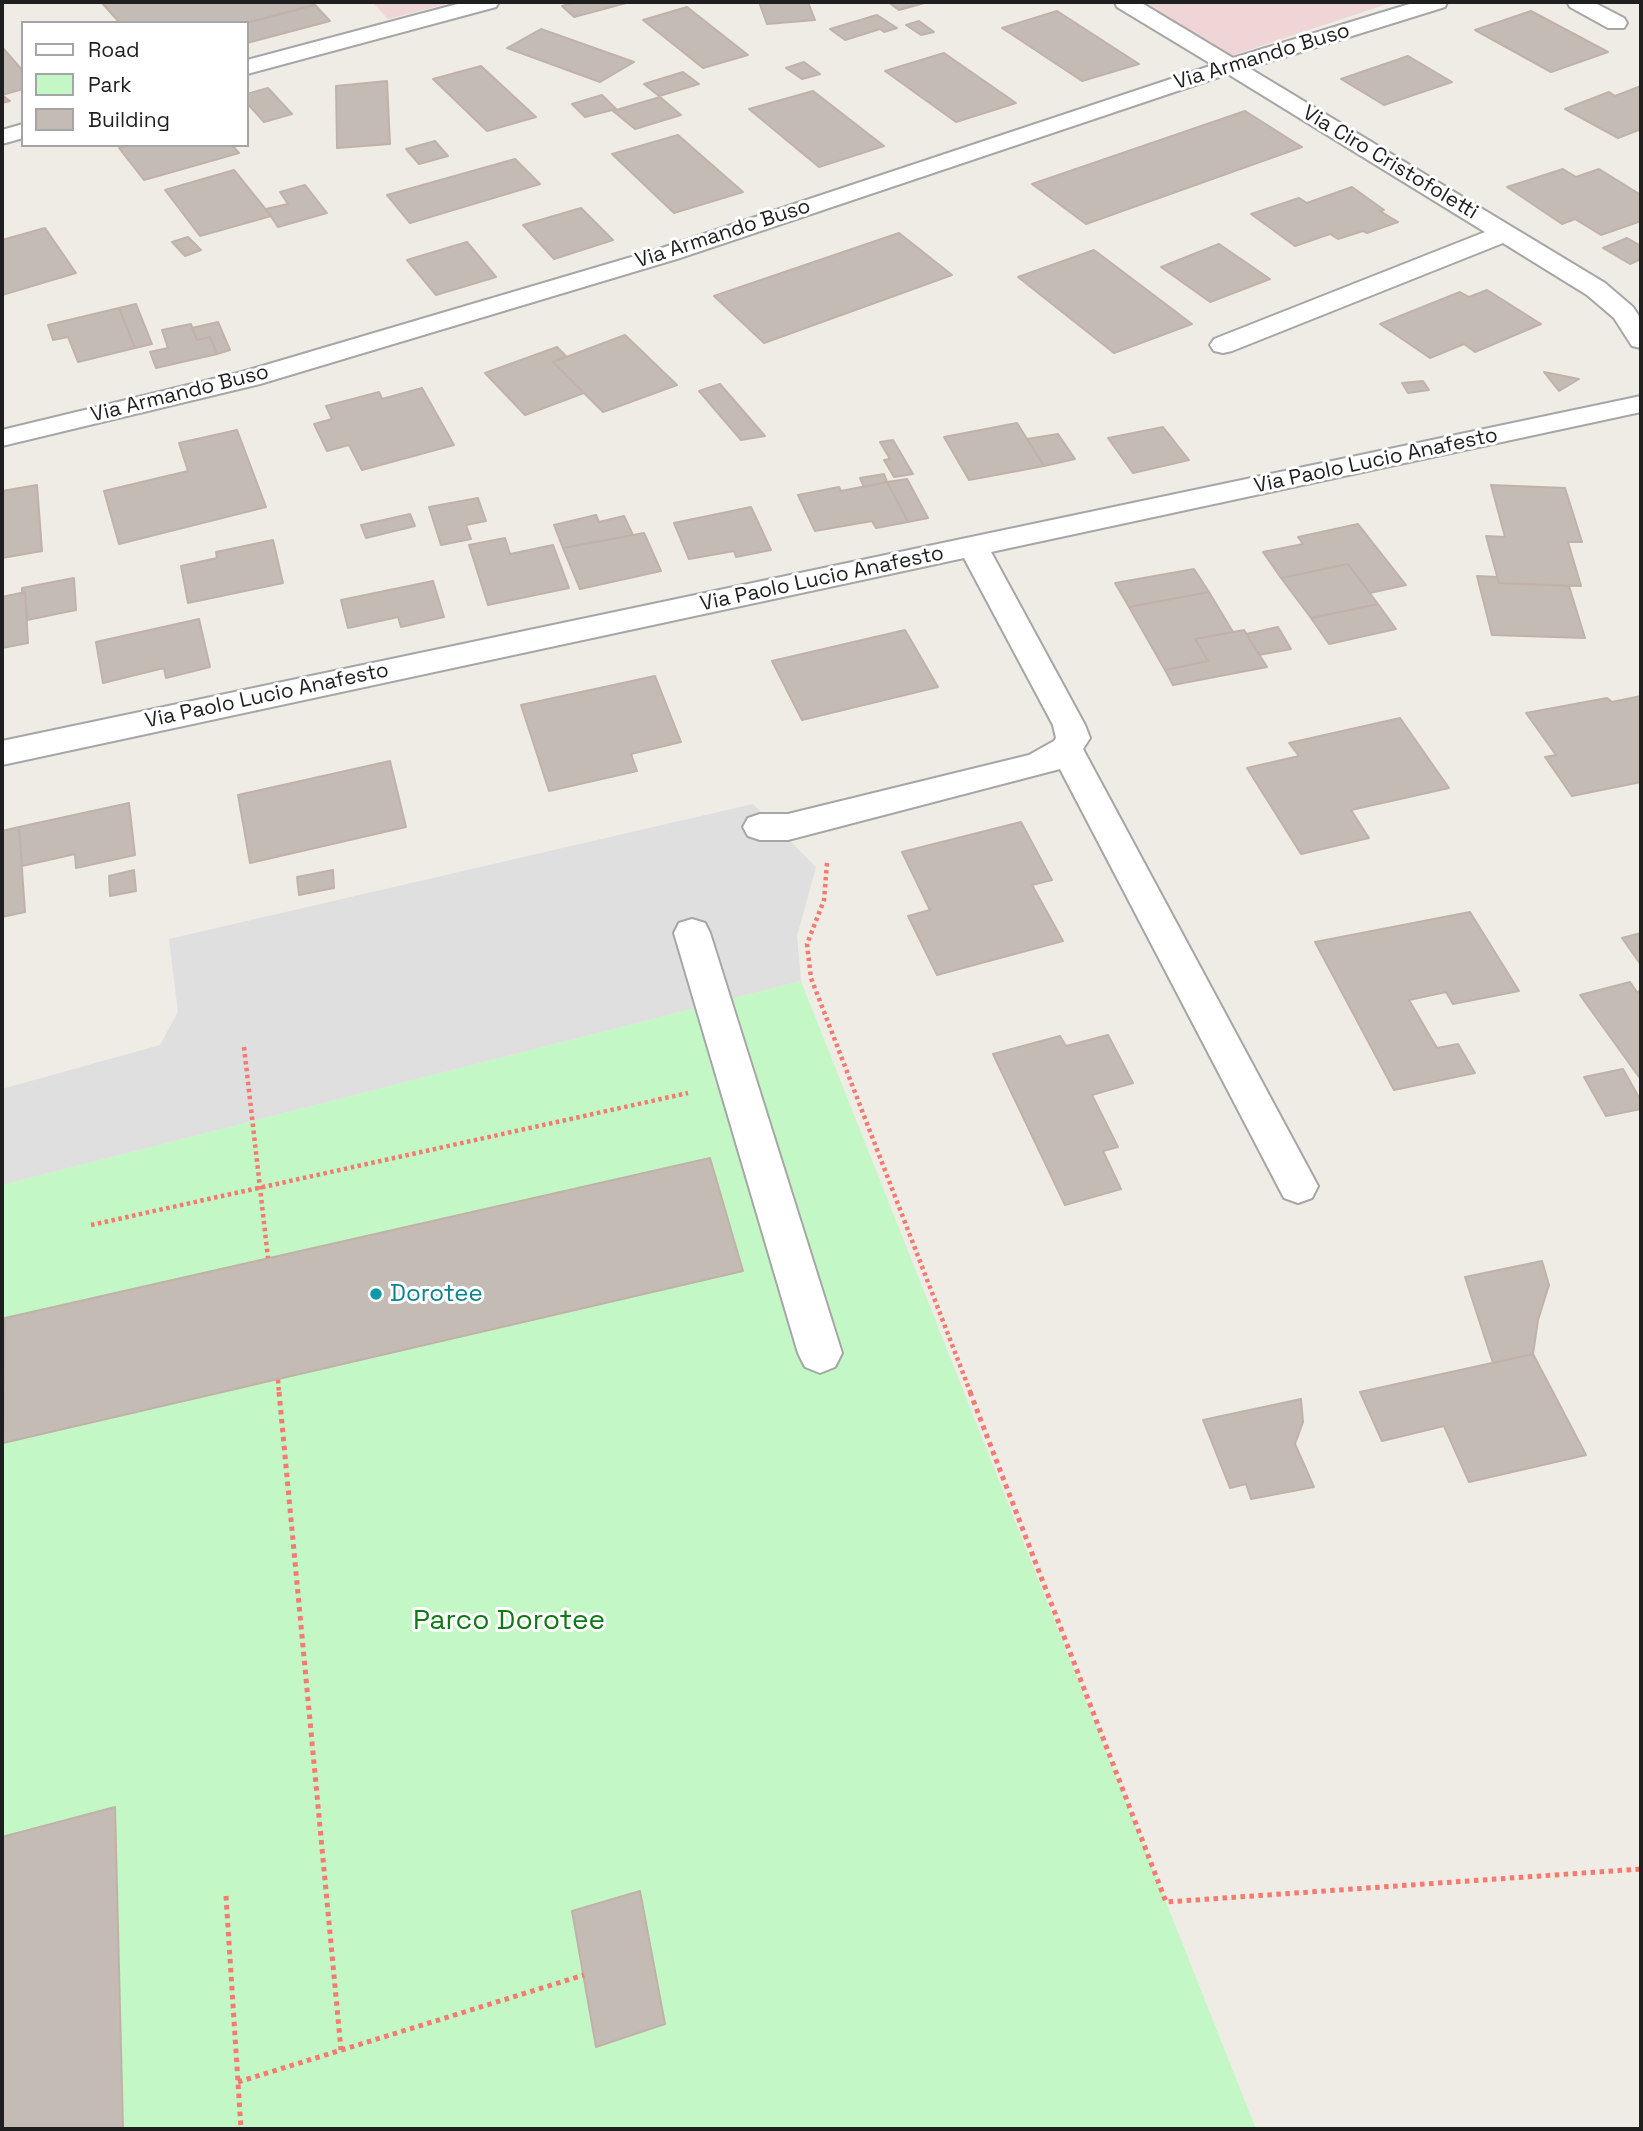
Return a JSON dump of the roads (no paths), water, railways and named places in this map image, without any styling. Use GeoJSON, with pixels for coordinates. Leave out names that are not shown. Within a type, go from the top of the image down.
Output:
{"type":"FeatureCollection","features":[{"type":"Feature","properties":{"kind":"street"},"geometry":{"type":"LineString","coordinates":[[248,67],[488,2]]}},
{"type":"Feature","properties":{"kind":"street","name":"Via Ciro Cristofoletti"},"geometry":{"type":"LineString","coordinates":[[1125,2],[1596,289],[1624,313],[1641,340]]}},
{"type":"Feature","properties":{"kind":"street","name":"Via Armando Buso"},"geometry":{"type":"LineString","coordinates":[[2,438],[250,378],[671,253],[1231,67],[1437,2]]}},
{"type":"Feature","properties":{"kind":"street"},"geometry":{"type":"LineString","coordinates":[[1578,2],[1616,23]]}},
{"type":"Feature","properties":{"kind":"street"},"geometry":{"type":"LineString","coordinates":[[2,136],[21,131]]}},
{"type":"Feature","properties":{"kind":"street"},"geometry":{"type":"LineString","coordinates":[[1223,345],[1506,233]]}},
{"type":"Feature","properties":{"kind":"street","name":"Via Paolo Lucio Anafesto"},"geometry":{"type":"LineString","coordinates":[[2,753],[1641,404]]}},
{"type":"Feature","properties":{"kind":"street"},"geometry":{"type":"LineString","coordinates":[[760,827],[788,827],[1032,766],[1057,758],[1067,750],[1073,738],[1069,725],[973,547]]}},
{"type":"Feature","properties":{"kind":"street"},"geometry":{"type":"LineString","coordinates":[[1067,750],[1298,1186]]}},
{"type":"Feature","properties":{"kind":"street"},"geometry":{"type":"LineString","coordinates":[[692,933],[820,1353]]}},
{"type":"Feature","properties":{"kind":"place","name":"Dorotee"},"geometry":{"type":"Point","coordinates":[376,1294]}},
{"type":"Feature","properties":{"kind":"park label","name":"Parco Dorotee"},"geometry":{"type":"Point","coordinates":[509,1621]}}]}
